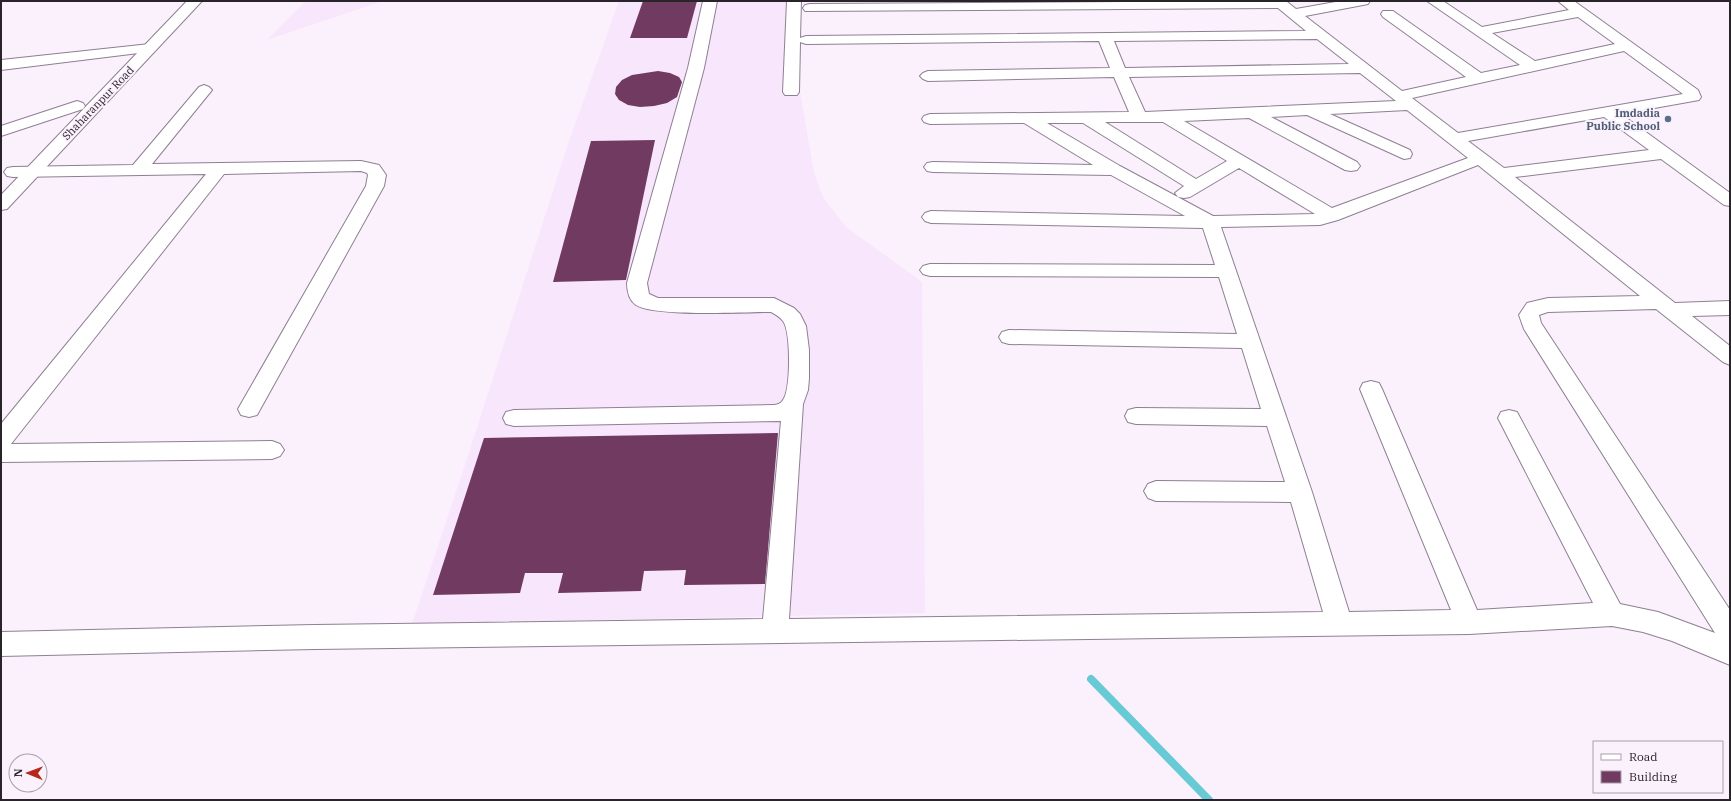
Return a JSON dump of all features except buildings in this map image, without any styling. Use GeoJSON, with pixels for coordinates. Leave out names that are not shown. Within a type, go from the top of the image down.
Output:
{"type":"FeatureCollection","features":[{"type":"Feature","properties":{"kind":"street","name":"Shaharanpur Road"},"geometry":{"type":"LineString","coordinates":[[7,178],[178,1]]}},
{"type":"Feature","properties":{"kind":"street","name":"Shaharanpur Road"},"geometry":{"type":"LineString","coordinates":[[1,205],[195,1]]}},
{"type":"Feature","properties":{"kind":"street"},"geometry":{"type":"LineString","coordinates":[[710,1],[694,75],[637,282],[637,294],[644,301],[658,305],[774,305],[786,311],[794,320],[798,333],[798,387],[792,405],[775,631]]}},
{"type":"Feature","properties":{"kind":"street"},"geometry":{"type":"LineString","coordinates":[[791,92],[794,1]]}},
{"type":"Feature","properties":{"kind":"street"},"geometry":{"type":"LineString","coordinates":[[806,40],[831,19],[1284,6],[1363,1]]}},
{"type":"Feature","properties":{"kind":"street"},"geometry":{"type":"LineString","coordinates":[[1434,1],[1533,67]]}},
{"type":"Feature","properties":{"kind":"street"},"geometry":{"type":"LineString","coordinates":[[1453,139],[1606,111],[1693,97],[1692,93],[1625,46],[1565,1]]}},
{"type":"Feature","properties":{"kind":"street"},"geometry":{"type":"LineString","coordinates":[[1284,6],[1453,139],[1500,174],[1730,357]]}},
{"type":"Feature","properties":{"kind":"street"},"geometry":{"type":"LineString","coordinates":[[810,8],[831,19],[1104,36],[1322,35]]}},
{"type":"Feature","properties":{"kind":"street"},"geometry":{"type":"LineString","coordinates":[[1481,31],[1580,12]]}},
{"type":"Feature","properties":{"kind":"street"},"geometry":{"type":"LineString","coordinates":[[1388,14],[1480,79]]}},
{"type":"Feature","properties":{"kind":"street"},"geometry":{"type":"LineString","coordinates":[[1104,36],[1139,117]]}},
{"type":"Feature","properties":{"kind":"street"},"geometry":{"type":"LineString","coordinates":[[930,119],[1139,117],[1253,114],[1311,110],[1405,100],[1480,79],[1625,46]]}},
{"type":"Feature","properties":{"kind":"street"},"geometry":{"type":"LineString","coordinates":[[1,65],[150,48]]}},
{"type":"Feature","properties":{"kind":"street"},"geometry":{"type":"LineString","coordinates":[[928,76],[1364,68]]}},
{"type":"Feature","properties":{"kind":"street"},"geometry":{"type":"LineString","coordinates":[[138,170],[204,90]]}},
{"type":"Feature","properties":{"kind":"street"},"geometry":{"type":"LineString","coordinates":[[1,131],[77,106]]}},
{"type":"Feature","properties":{"kind":"street"},"geometry":{"type":"LineString","coordinates":[[1311,110],[1404,154]]}},
{"type":"Feature","properties":{"kind":"street"},"geometry":{"type":"LineString","coordinates":[[1606,111],[1730,201]]}},
{"type":"Feature","properties":{"kind":"street"},"geometry":{"type":"LineString","coordinates":[[1253,114],[1351,166]]}},
{"type":"Feature","properties":{"kind":"street"},"geometry":{"type":"LineString","coordinates":[[1166,116],[1332,216]]}},
{"type":"Feature","properties":{"kind":"street"},"geometry":{"type":"LineString","coordinates":[[1027,118],[1114,170],[1210,222],[1225,271],[1300,492],[1340,624]]}},
{"type":"Feature","properties":{"kind":"street"},"geometry":{"type":"LineString","coordinates":[[1087,118],[1196,186]]}},
{"type":"Feature","properties":{"kind":"street"},"geometry":{"type":"LineString","coordinates":[[1500,174],[1664,153]]}},
{"type":"Feature","properties":{"kind":"street"},"geometry":{"type":"LineString","coordinates":[[931,217],[1210,222],[1309,220],[1332,216],[1480,159]]}},
{"type":"Feature","properties":{"kind":"street"},"geometry":{"type":"LineString","coordinates":[[1173,201],[1240,160]]}},
{"type":"Feature","properties":{"kind":"street"},"geometry":{"type":"LineString","coordinates":[[7,178],[32,172],[361,166],[373,169],[377,175],[375,186],[249,409]]}},
{"type":"Feature","properties":{"kind":"street"},"geometry":{"type":"LineString","coordinates":[[933,168],[1114,170]]}},
{"type":"Feature","properties":{"kind":"street"},"geometry":{"type":"LineString","coordinates":[[1,440],[219,169]]}},
{"type":"Feature","properties":{"kind":"street"},"geometry":{"type":"LineString","coordinates":[[930,270],[1225,271]]}},
{"type":"Feature","properties":{"kind":"street"},"geometry":{"type":"LineString","coordinates":[[1730,308],[1548,305],[1534,308],[1529,315],[1532,324],[1730,633]]}},
{"type":"Feature","properties":{"kind":"street"},"geometry":{"type":"LineString","coordinates":[[1009,337],[1248,340]]}},
{"type":"Feature","properties":{"kind":"street"},"geometry":{"type":"LineString","coordinates":[[1371,389],[1469,622]]}},
{"type":"Feature","properties":{"kind":"street"},"geometry":{"type":"LineString","coordinates":[[514,418],[771,414],[782,413],[792,405]]}},
{"type":"Feature","properties":{"kind":"street"},"geometry":{"type":"LineString","coordinates":[[1136,416],[1274,418]]}},
{"type":"Feature","properties":{"kind":"street"},"geometry":{"type":"LineString","coordinates":[[1509,418],[1612,614]]}},
{"type":"Feature","properties":{"kind":"street"},"geometry":{"type":"LineString","coordinates":[[1,453],[272,450]]}},
{"type":"Feature","properties":{"kind":"street"},"geometry":{"type":"LineString","coordinates":[[1156,491],[1300,492]]}},
{"type":"Feature","properties":{"kind":"street"},"geometry":{"type":"LineString","coordinates":[[1,644],[775,631],[1469,622],[1612,614],[1633,617],[1662,625],[1730,652]]}},
{"type":"Feature","properties":{"kind":"shaded area"},"geometry":{"type":"Polygon","coordinates":[[[306,1],[383,1],[267,40],[306,1]]]}},
{"type":"Feature","properties":{"kind":"shaded area"},"geometry":{"type":"Polygon","coordinates":[[[619,1],[788,1],[797,74],[814,173],[823,197],[846,227],[922,282],[925,613],[412,624],[476,431],[568,144],[619,1]]]}},
{"type":"Feature","properties":{"kind":"waterway"},"geometry":{"type":"LineString","coordinates":[[1091,679],[1209,800]]}},
{"type":"Feature","properties":{"kind":"place","name":"Imdadia Public School"},"geometry":{"type":"Point","coordinates":[1668,119]}}]}
